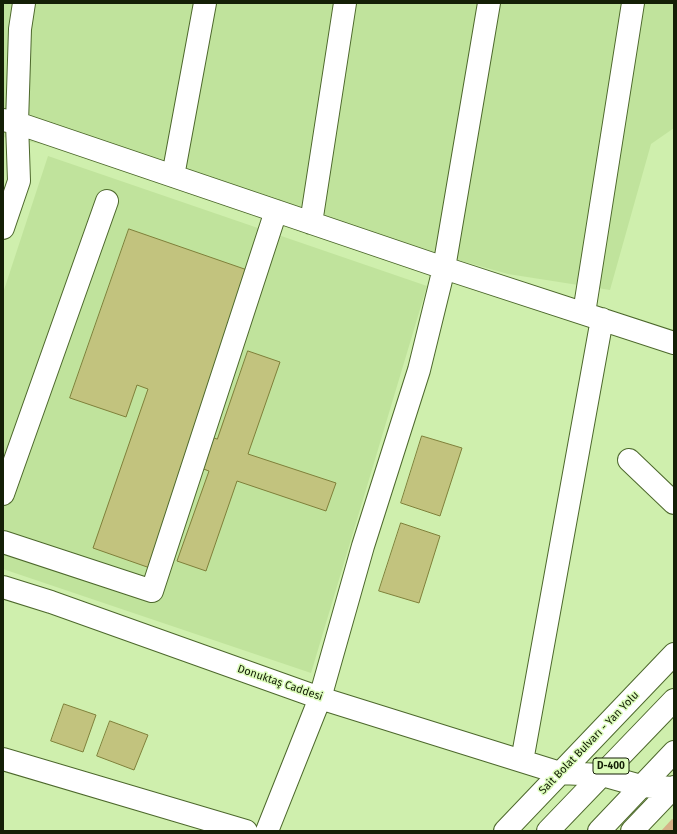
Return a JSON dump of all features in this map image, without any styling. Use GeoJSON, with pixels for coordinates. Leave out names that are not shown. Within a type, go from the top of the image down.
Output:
{"type":"FeatureCollection","features":[{"type":"Feature","properties":{"kind":"main road"},"geometry":{"type":"LineString","coordinates":[[3,228],[20,181],[10,122],[24,3]]}},
{"type":"Feature","properties":{"kind":"main road"},"geometry":{"type":"LineString","coordinates":[[173,176],[205,3]]}},
{"type":"Feature","properties":{"kind":"main road"},"geometry":{"type":"LineString","coordinates":[[312,223],[345,3]]}},
{"type":"Feature","properties":{"kind":"main road"},"geometry":{"type":"LineString","coordinates":[[267,831],[320,698],[363,546],[419,370],[444,268],[489,3]]}},
{"type":"Feature","properties":{"kind":"main road"},"geometry":{"type":"LineString","coordinates":[[522,761],[593,316],[632,3]]}},
{"type":"Feature","properties":{"kind":"main road"},"geometry":{"type":"LineString","coordinates":[[10,122],[444,268],[674,343]]}},
{"type":"Feature","properties":{"kind":"main road"},"geometry":{"type":"LineString","coordinates":[[3,494],[107,201]]}},
{"type":"Feature","properties":{"kind":"main road"},"geometry":{"type":"LineString","coordinates":[[3,542],[152,591],[276,211]]}},
{"type":"Feature","properties":{"kind":"main road"},"geometry":{"type":"LineString","coordinates":[[629,460],[674,503]]}},
{"type":"Feature","properties":{"kind":"main road","name":"Donuktaş Caddesi"},"geometry":{"type":"LineString","coordinates":[[3,587],[52,602],[320,698],[560,773],[602,775],[641,786],[674,788]]}},
{"type":"Feature","properties":{"kind":"main road","name":"Sait Bolat Bulvarı - Yan Yolu"},"geometry":{"type":"LineString","coordinates":[[505,831],[674,654]]}},
{"type":"Feature","properties":{"kind":"main road","name":"D-400"},"geometry":{"type":"LineString","coordinates":[[548,831],[674,700]]}},
{"type":"Feature","properties":{"kind":"main road"},"geometry":{"type":"LineString","coordinates":[[599,831],[674,752]]}},
{"type":"Feature","properties":{"kind":"main road"},"geometry":{"type":"LineString","coordinates":[[3,758],[246,831]]}},
{"type":"Feature","properties":{"kind":"main road"},"geometry":{"type":"LineString","coordinates":[[632,831],[674,788]]}},
{"type":"Feature","properties":{"kind":"shaded area"},"geometry":{"type":"Polygon","coordinates":[[[3,3],[674,3],[674,128],[651,144],[610,290],[508,274],[47,145],[3,137],[3,3]]]}},
{"type":"Feature","properties":{"kind":"shaded area"},"geometry":{"type":"Polygon","coordinates":[[[48,156],[427,286],[311,673],[3,569],[3,293],[48,156]]]}},
{"type":"Feature","properties":{"kind":"shaded area"},"geometry":{"type":"Polygon","coordinates":[[[672,819],[674,820],[674,831],[661,831],[672,819]]]}},
{"type":"Feature","properties":{"kind":"building"},"geometry":{"type":"Polygon","coordinates":[[[129,229],[253,272],[150,568],[93,548],[148,389],[137,385],[126,417],[70,398],[129,229]]]}},
{"type":"Feature","properties":{"kind":"building"},"geometry":{"type":"Polygon","coordinates":[[[248,351],[280,362],[248,454],[336,483],[326,511],[237,481],[206,571],[177,561],[209,471],[187,463],[197,432],[217,439],[248,351]]]}},
{"type":"Feature","properties":{"kind":"building"},"geometry":{"type":"Polygon","coordinates":[[[422,436],[462,448],[440,516],[401,503],[422,436]]]}},
{"type":"Feature","properties":{"kind":"building"},"geometry":{"type":"Polygon","coordinates":[[[401,523],[440,536],[419,603],[379,591],[401,523]]]}},
{"type":"Feature","properties":{"kind":"building"},"geometry":{"type":"Polygon","coordinates":[[[64,704],[96,715],[83,752],[51,741],[64,704]]]}},
{"type":"Feature","properties":{"kind":"building"},"geometry":{"type":"Polygon","coordinates":[[[110,721],[148,735],[134,770],[97,756],[110,721]]]}}]}
